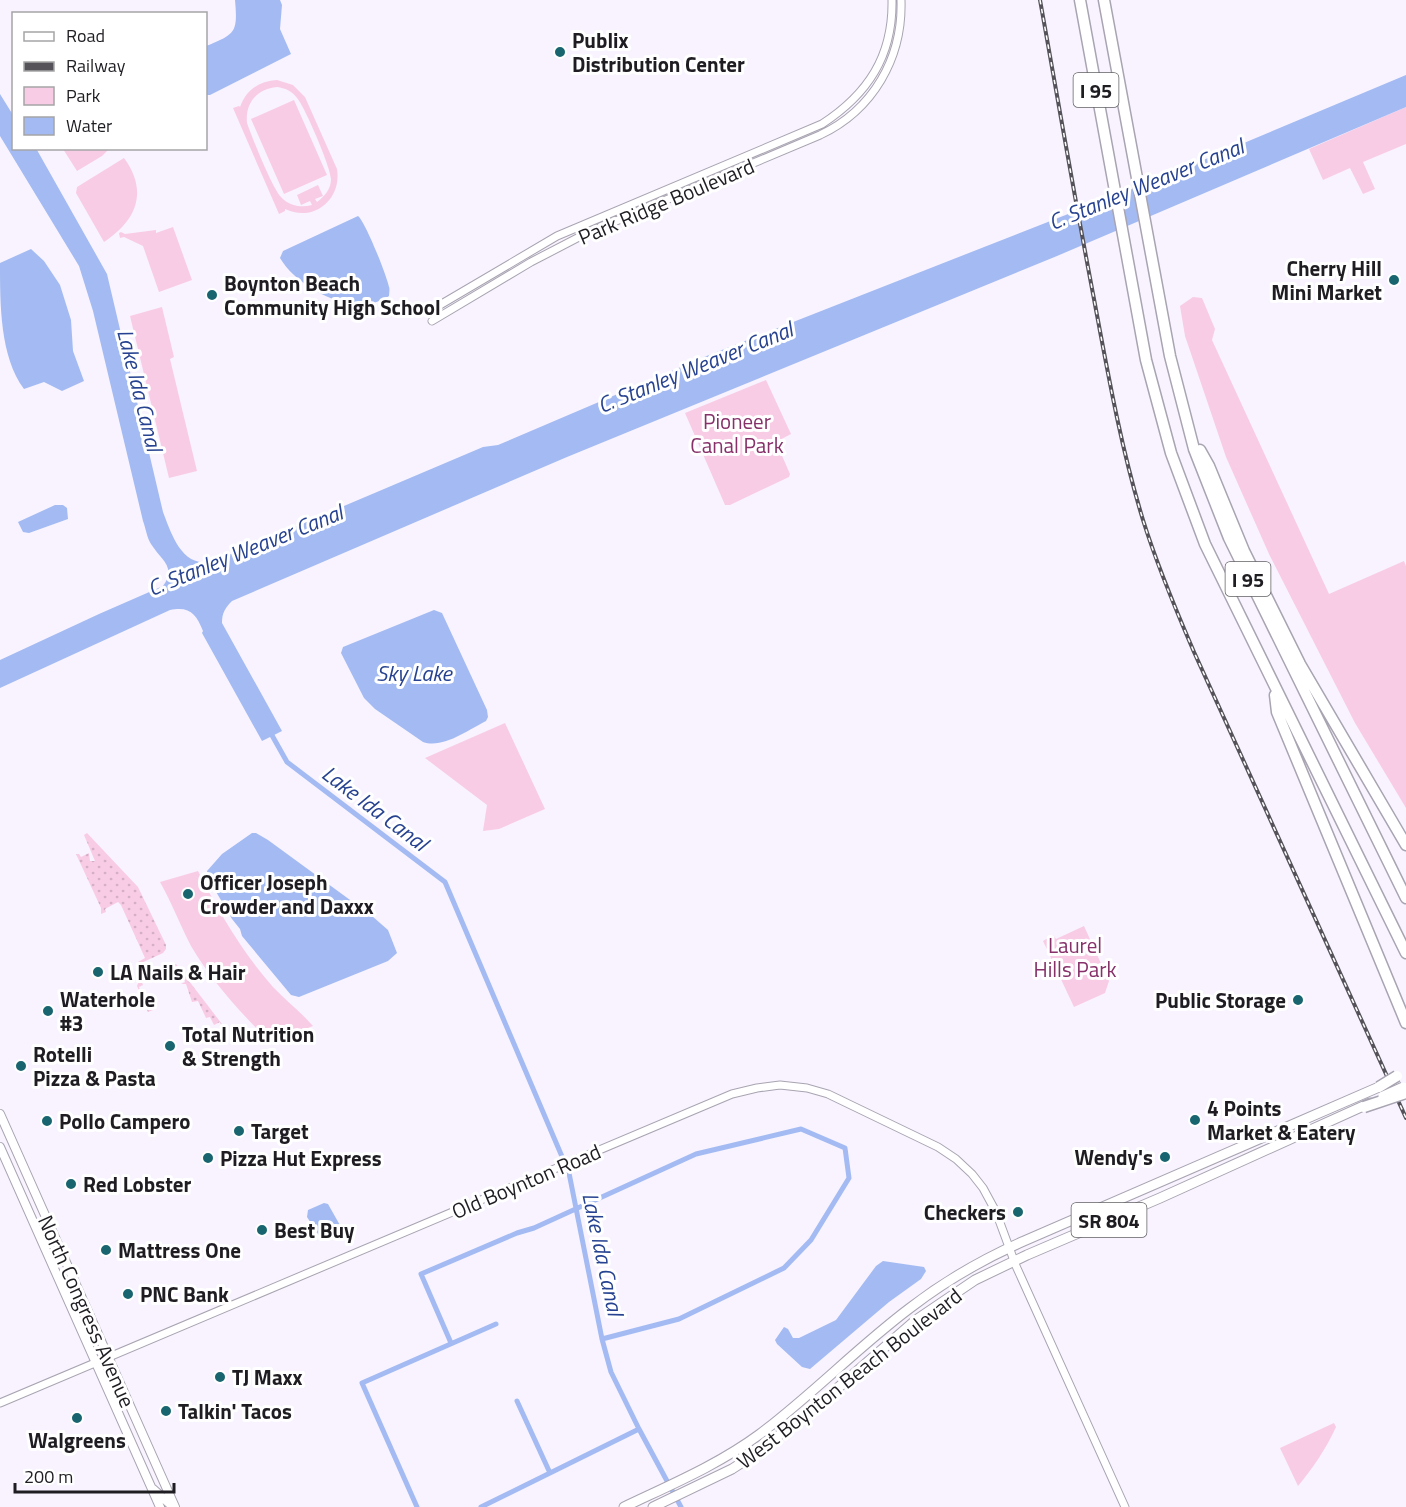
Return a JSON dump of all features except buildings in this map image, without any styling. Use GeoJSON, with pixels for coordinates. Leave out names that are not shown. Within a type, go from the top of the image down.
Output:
{"type":"FeatureCollection","features":[{"type":"Feature","properties":{"kind":"highway","name":"I 95"},"geometry":{"type":"LineString","coordinates":[[1080,0],[1150,378],[1177,472],[1213,562],[1406,953]]}},
{"type":"Feature","properties":{"kind":"highway","name":"I 95"},"geometry":{"type":"LineString","coordinates":[[1104,0],[1172,366],[1207,485],[1237,556],[1406,898]]}},
{"type":"Feature","properties":{"kind":"highway"},"geometry":{"type":"LineString","coordinates":[[1189,430],[1209,466],[1244,551],[1300,664],[1406,845]]}},
{"type":"Feature","properties":{"kind":"highway"},"geometry":{"type":"LineString","coordinates":[[1274,686],[1277,712],[1406,1023]]}},
{"type":"Feature","properties":{"kind":"highway"},"geometry":{"type":"LineString","coordinates":[[1379,1087],[1403,1082]]}},
{"type":"Feature","properties":{"kind":"highway"},"geometry":{"type":"LineString","coordinates":[[1364,1107],[1403,1082]]}},
{"type":"Feature","properties":{"kind":"main road","name":"West Boynton Beach Boulevard"},"geometry":{"type":"LineString","coordinates":[[624,1507],[724,1458],[759,1435],[927,1294],[967,1269],[1010,1248],[1379,1087]]}},
{"type":"Feature","properties":{"kind":"main road","name":"West Boynton Beach Boulevard"},"geometry":{"type":"LineString","coordinates":[[653,1507],[732,1469],[767,1446],[935,1305],[975,1280],[1364,1107]]}},
{"type":"Feature","properties":{"kind":"main road","name":"North Congress Avenue"},"geometry":{"type":"LineString","coordinates":[[0,1114],[174,1507]]}},
{"type":"Feature","properties":{"kind":"main road","name":"North Congress Avenue"},"geometry":{"type":"LineString","coordinates":[[0,1147],[160,1507]]}},
{"type":"Feature","properties":{"kind":"main road"},"geometry":{"type":"LineString","coordinates":[[1114,1218],[1120,1206],[1161,1188],[1172,1178]]}},
{"type":"Feature","properties":{"kind":"main road"},"geometry":{"type":"LineString","coordinates":[[145,1473],[166,1488]]}},
{"type":"Feature","properties":{"kind":"main road"},"geometry":{"type":"LineString","coordinates":[[152,1488],[174,1507]]}},
{"type":"Feature","properties":{"kind":"street","name":"Park Ridge Boulevard"},"geometry":{"type":"LineString","coordinates":[[428,312],[564,232],[822,124],[853,102],[868,83],[888,39],[892,0]]}},
{"type":"Feature","properties":{"kind":"street","name":"Park Ridge Boulevard"},"geometry":{"type":"LineString","coordinates":[[432,321],[531,261],[584,235],[829,131],[866,102],[888,69],[900,33],[901,0]]}},
{"type":"Feature","properties":{"kind":"street","name":"Old Boynton Road"},"geometry":{"type":"LineString","coordinates":[[0,1402],[740,1092],[774,1086],[807,1088],[839,1098],[928,1142],[956,1159],[977,1180],[989,1197],[1014,1261],[1125,1507]]}},
{"type":"Feature","properties":{"kind":"green space"},"geometry":{"type":"Polygon","coordinates":[[[277,80],[293,85],[305,97],[337,169],[335,190],[324,206],[316,210],[296,213],[285,209],[279,214],[233,108],[240,107],[250,91],[259,84],[277,80]],[[277,87],[270,88],[254,98],[248,109],[247,123],[277,192],[295,206],[312,205],[310,201],[301,205],[297,195],[318,185],[323,196],[315,199],[317,202],[325,195],[329,189],[330,173],[301,104],[293,93],[277,87]]]}},
{"type":"Feature","properties":{"kind":"green space"},"geometry":{"type":"Polygon","coordinates":[[[294,100],[327,175],[284,194],[251,119],[294,100]]]}},
{"type":"Feature","properties":{"kind":"green space"},"geometry":{"type":"Polygon","coordinates":[[[1406,107],[1406,144],[1363,162],[1375,189],[1363,194],[1350,168],[1323,180],[1309,149],[1406,107]]]}},
{"type":"Feature","properties":{"kind":"green space"},"geometry":{"type":"Polygon","coordinates":[[[64,150],[108,150],[102,156],[77,171],[64,150]]]}},
{"type":"Feature","properties":{"kind":"green space"},"geometry":{"type":"Polygon","coordinates":[[[124,158],[136,183],[135,205],[124,225],[104,242],[76,193],[77,187],[124,158]]]}},
{"type":"Feature","properties":{"kind":"green space"},"geometry":{"type":"Polygon","coordinates":[[[173,227],[192,280],[159,292],[143,246],[124,237],[120,238],[119,233],[156,230],[156,233],[173,227]]]}},
{"type":"Feature","properties":{"kind":"green space"},"geometry":{"type":"Polygon","coordinates":[[[1193,297],[1202,298],[1215,329],[1212,340],[1329,594],[1404,561],[1406,566],[1406,808],[1355,723],[1269,554],[1226,457],[1185,336],[1180,306],[1193,297]]]}},
{"type":"Feature","properties":{"kind":"green space"},"geometry":{"type":"Polygon","coordinates":[[[162,307],[174,357],[170,359],[197,471],[169,478],[130,316],[162,307]]]}},
{"type":"Feature","properties":{"kind":"green space","name":"Pioneer Canal Park"},"geometry":{"type":"Polygon","coordinates":[[[766,380],[791,434],[776,442],[790,474],[789,477],[730,505],[725,505],[685,413],[766,380]]]}},
{"type":"Feature","properties":{"kind":"green space"},"geometry":{"type":"Polygon","coordinates":[[[505,723],[545,809],[499,829],[483,831],[487,805],[425,758],[505,723]]]}},
{"type":"Feature","properties":{"kind":"green space"},"geometry":{"type":"Polygon","coordinates":[[[87,833],[138,887],[166,945],[163,953],[139,964],[138,962],[145,958],[121,905],[118,902],[101,914],[101,908],[76,854],[81,857],[89,853],[90,861],[95,861],[84,835],[87,833]]]}},
{"type":"Feature","properties":{"kind":"green space"},"geometry":{"type":"Polygon","coordinates":[[[198,871],[251,960],[273,987],[313,1026],[271,1043],[238,1009],[209,973],[191,946],[160,882],[198,871]]]}},
{"type":"Feature","properties":{"kind":"green space","name":"Laurel Hills Park"},"geometry":{"type":"Polygon","coordinates":[[[1084,926],[1109,981],[1105,993],[1074,1007],[1043,941],[1053,935],[1056,939],[1084,926]]]}},
{"type":"Feature","properties":{"kind":"green space"},"geometry":{"type":"Polygon","coordinates":[[[176,964],[225,1028],[224,1033],[220,1022],[214,1025],[210,1017],[206,1018],[198,1001],[192,1002],[186,984],[181,984],[185,982],[180,970],[175,971],[172,966],[141,980],[143,985],[139,987],[148,1010],[153,1010],[148,1012],[137,986],[141,976],[176,964]]]}},
{"type":"Feature","properties":{"kind":"green space"},"geometry":{"type":"Polygon","coordinates":[[[1334,1423],[1336,1427],[1328,1443],[1298,1486],[1280,1448],[1334,1423]]]}},
{"type":"Feature","properties":{"kind":"water"},"geometry":{"type":"Polygon","coordinates":[[[235,0],[280,0],[282,5],[280,29],[291,54],[207,95],[207,46],[229,35],[233,31],[236,19],[235,0]]]}},
{"type":"Feature","properties":{"kind":"water","name":"C. Stanley Weaver Canal"},"geometry":{"type":"Polygon","coordinates":[[[1406,75],[1406,107],[1057,256],[567,457],[232,601],[224,611],[222,623],[282,731],[262,741],[202,633],[198,620],[183,609],[170,610],[0,688],[0,660],[163,586],[167,579],[168,569],[150,542],[143,521],[93,311],[79,266],[0,136],[0,94],[12,113],[12,150],[37,150],[107,274],[163,512],[182,551],[196,561],[204,562],[219,559],[483,447],[498,445],[709,355],[1165,176],[1406,75]]]}},
{"type":"Feature","properties":{"kind":"water"},"geometry":{"type":"Polygon","coordinates":[[[358,216],[366,228],[380,261],[389,288],[389,296],[376,302],[361,304],[329,297],[300,280],[280,258],[283,251],[358,216]]]}},
{"type":"Feature","properties":{"kind":"water"},"geometry":{"type":"Polygon","coordinates":[[[31,249],[44,261],[60,285],[71,320],[73,351],[84,381],[62,391],[44,382],[24,389],[10,362],[6,346],[1,312],[0,263],[31,249]]]}},
{"type":"Feature","properties":{"kind":"water"},"geometry":{"type":"Polygon","coordinates":[[[55,505],[63,505],[67,508],[68,519],[29,533],[23,532],[18,522],[55,505]]]}},
{"type":"Feature","properties":{"kind":"water","name":"Sky Lake"},"geometry":{"type":"Polygon","coordinates":[[[434,610],[442,613],[487,710],[488,717],[486,721],[455,738],[439,743],[423,742],[375,709],[364,698],[341,653],[343,647],[434,610]]]}},
{"type":"Feature","properties":{"kind":"water"},"geometry":{"type":"Polygon","coordinates":[[[252,833],[268,840],[372,916],[388,930],[397,953],[388,961],[299,997],[291,995],[242,936],[240,929],[208,878],[207,871],[222,854],[252,833]]]}},
{"type":"Feature","properties":{"kind":"water"},"geometry":{"type":"Polygon","coordinates":[[[324,1203],[328,1204],[341,1227],[340,1230],[323,1238],[307,1217],[308,1210],[324,1203]]]}},
{"type":"Feature","properties":{"kind":"water"},"geometry":{"type":"Polygon","coordinates":[[[883,1261],[924,1267],[926,1271],[921,1279],[889,1302],[810,1369],[802,1367],[777,1344],[775,1340],[784,1327],[788,1329],[793,1338],[799,1338],[836,1320],[876,1266],[883,1261]]]}},
{"type":"Feature","properties":{"kind":"waterway","name":"Lake Ida Canal"},"geometry":{"type":"LineString","coordinates":[[269,730],[287,762],[445,882],[569,1173],[602,1339],[611,1372],[681,1507]]}},
{"type":"Feature","properties":{"kind":"waterway"},"geometry":{"type":"LineString","coordinates":[[451,1343],[421,1274],[534,1228],[696,1154],[801,1129],[845,1148],[849,1178],[811,1240],[784,1268],[679,1319],[602,1339]]}},
{"type":"Feature","properties":{"kind":"waterway"},"geometry":{"type":"LineString","coordinates":[[417,1507],[362,1383],[496,1324]]}},
{"type":"Feature","properties":{"kind":"waterway"},"geometry":{"type":"LineString","coordinates":[[517,1401],[550,1473]]}},
{"type":"Feature","properties":{"kind":"waterway"},"geometry":{"type":"LineString","coordinates":[[481,1507],[639,1429]]}},
{"type":"Feature","properties":{"kind":"railway"},"geometry":{"type":"LineString","coordinates":[[1040,0],[1110,383],[1128,466],[1148,537],[1194,652],[1406,1118]]}},
{"type":"Feature","properties":{"kind":"place","name":"Publix Distribution Center"},"geometry":{"type":"Point","coordinates":[560,52]}},
{"type":"Feature","properties":{"kind":"place","name":"Cherry Hill Mini Market"},"geometry":{"type":"Point","coordinates":[1394,280]}},
{"type":"Feature","properties":{"kind":"place","name":"Boynton Beach Community High School"},"geometry":{"type":"Point","coordinates":[212,295]}},
{"type":"Feature","properties":{"kind":"place","name":"Officer Joseph Crowder and Daxxx"},"geometry":{"type":"Point","coordinates":[188,894]}},
{"type":"Feature","properties":{"kind":"place","name":"LA Nails & Hair"},"geometry":{"type":"Point","coordinates":[98,972]}},
{"type":"Feature","properties":{"kind":"place","name":"Public Storage"},"geometry":{"type":"Point","coordinates":[1298,1000]}},
{"type":"Feature","properties":{"kind":"place","name":"Waterhole #3"},"geometry":{"type":"Point","coordinates":[48,1011]}},
{"type":"Feature","properties":{"kind":"place","name":"Total Nutrition & Strength"},"geometry":{"type":"Point","coordinates":[170,1046]}},
{"type":"Feature","properties":{"kind":"place","name":"Rotelli Pizza & Pasta"},"geometry":{"type":"Point","coordinates":[21,1066]}},
{"type":"Feature","properties":{"kind":"place","name":"4 Points Market & Eatery"},"geometry":{"type":"Point","coordinates":[1195,1120]}},
{"type":"Feature","properties":{"kind":"place","name":"Pollo Campero"},"geometry":{"type":"Point","coordinates":[47,1121]}},
{"type":"Feature","properties":{"kind":"place","name":"Target"},"geometry":{"type":"Point","coordinates":[239,1131]}},
{"type":"Feature","properties":{"kind":"place","name":"Wendy's"},"geometry":{"type":"Point","coordinates":[1165,1157]}},
{"type":"Feature","properties":{"kind":"place","name":"Pizza Hut Express"},"geometry":{"type":"Point","coordinates":[208,1158]}},
{"type":"Feature","properties":{"kind":"place","name":"Red Lobster"},"geometry":{"type":"Point","coordinates":[71,1184]}},
{"type":"Feature","properties":{"kind":"place","name":"Checkers"},"geometry":{"type":"Point","coordinates":[1018,1212]}},
{"type":"Feature","properties":{"kind":"place","name":"Best Buy"},"geometry":{"type":"Point","coordinates":[262,1230]}},
{"type":"Feature","properties":{"kind":"place","name":"Mattress One"},"geometry":{"type":"Point","coordinates":[106,1250]}},
{"type":"Feature","properties":{"kind":"place","name":"PNC Bank"},"geometry":{"type":"Point","coordinates":[128,1294]}},
{"type":"Feature","properties":{"kind":"place","name":"TJ Maxx"},"geometry":{"type":"Point","coordinates":[220,1377]}},
{"type":"Feature","properties":{"kind":"place","name":"Talkin' Tacos"},"geometry":{"type":"Point","coordinates":[166,1411]}},
{"type":"Feature","properties":{"kind":"place","name":"Walgreens"},"geometry":{"type":"Point","coordinates":[77,1418]}}]}
